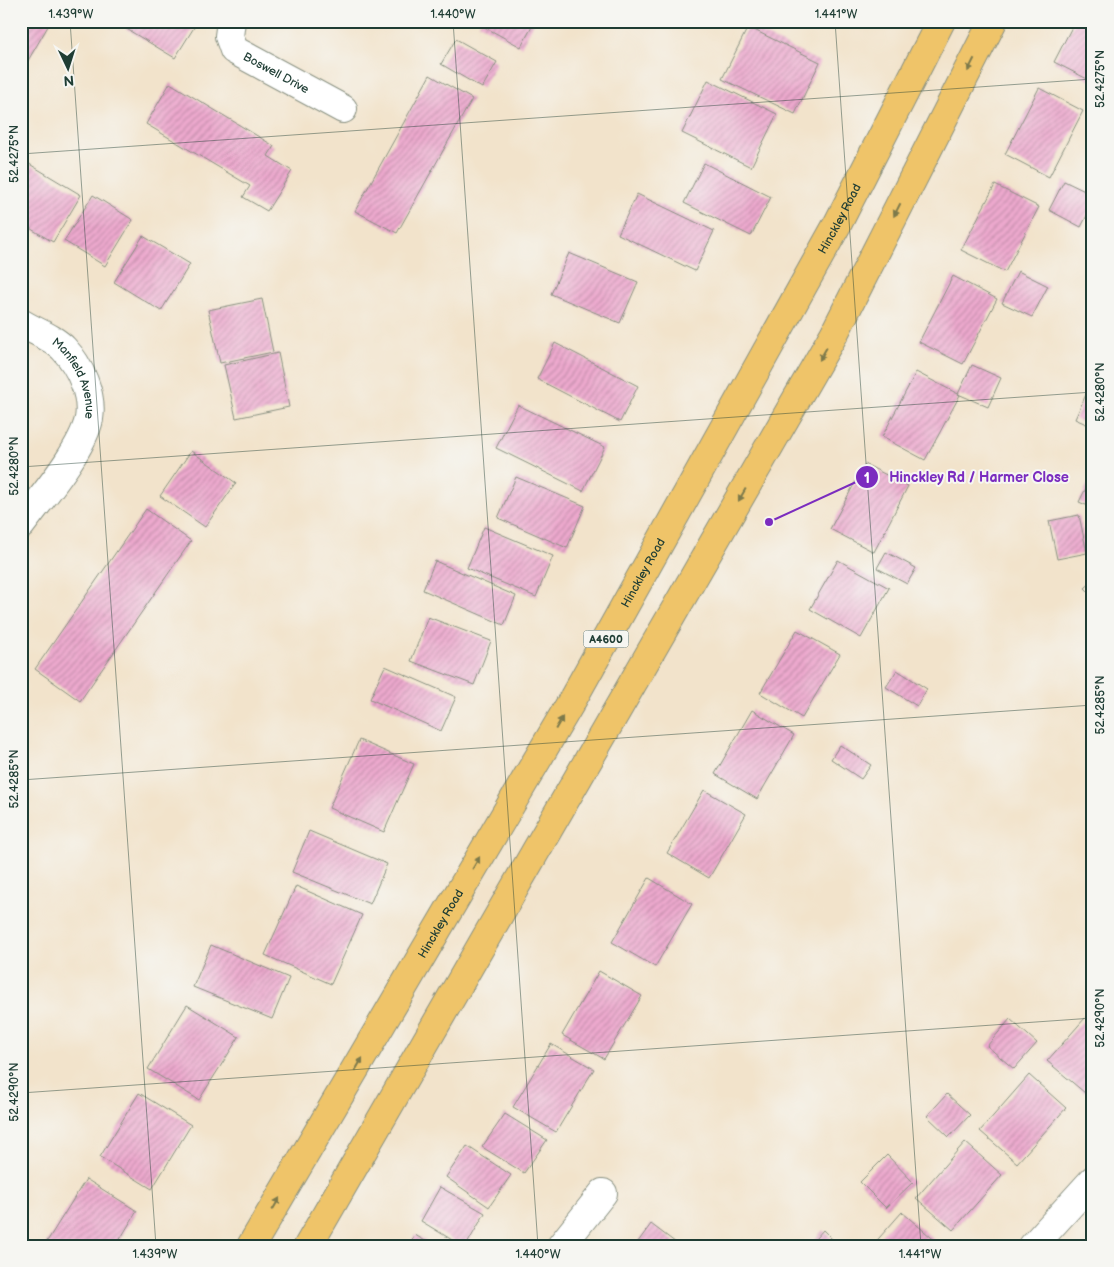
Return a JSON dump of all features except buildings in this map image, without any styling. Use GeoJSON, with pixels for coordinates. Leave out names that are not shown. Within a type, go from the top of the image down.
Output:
{"type":"FeatureCollection","features":[{"type":"Feature","properties":{"kind":"highway","name":"Hinckley Road"},"geometry":{"type":"LineString","coordinates":[[252,1246],[570,704],[838,223],[941,21]]}},
{"type":"Feature","properties":{"kind":"highway"},"geometry":{"type":"LineString","coordinates":[[308,1246],[834,334],[993,21]]}},
{"type":"Feature","properties":{"kind":"street","name":"Boswell Drive"},"geometry":{"type":"LineString","coordinates":[[231,21],[229,36],[234,50],[343,109]]}},
{"type":"Feature","properties":{"kind":"street","name":"Manfield Avenue"},"geometry":{"type":"LineString","coordinates":[[21,323],[63,348],[78,368],[88,392],[89,418],[78,446],[21,525]]}},
{"type":"Feature","properties":{"kind":"street"},"geometry":{"type":"LineString","coordinates":[[1033,1246],[1093,1180]]}},
{"type":"Feature","properties":{"kind":"street"},"geometry":{"type":"LineString","coordinates":[[561,1246],[603,1193]]}},
{"type":"Feature","properties":{"kind":"place","name":"Hinckley Rd / Harmer Close"},"geometry":{"type":"Point","coordinates":[769,522]}}]}
